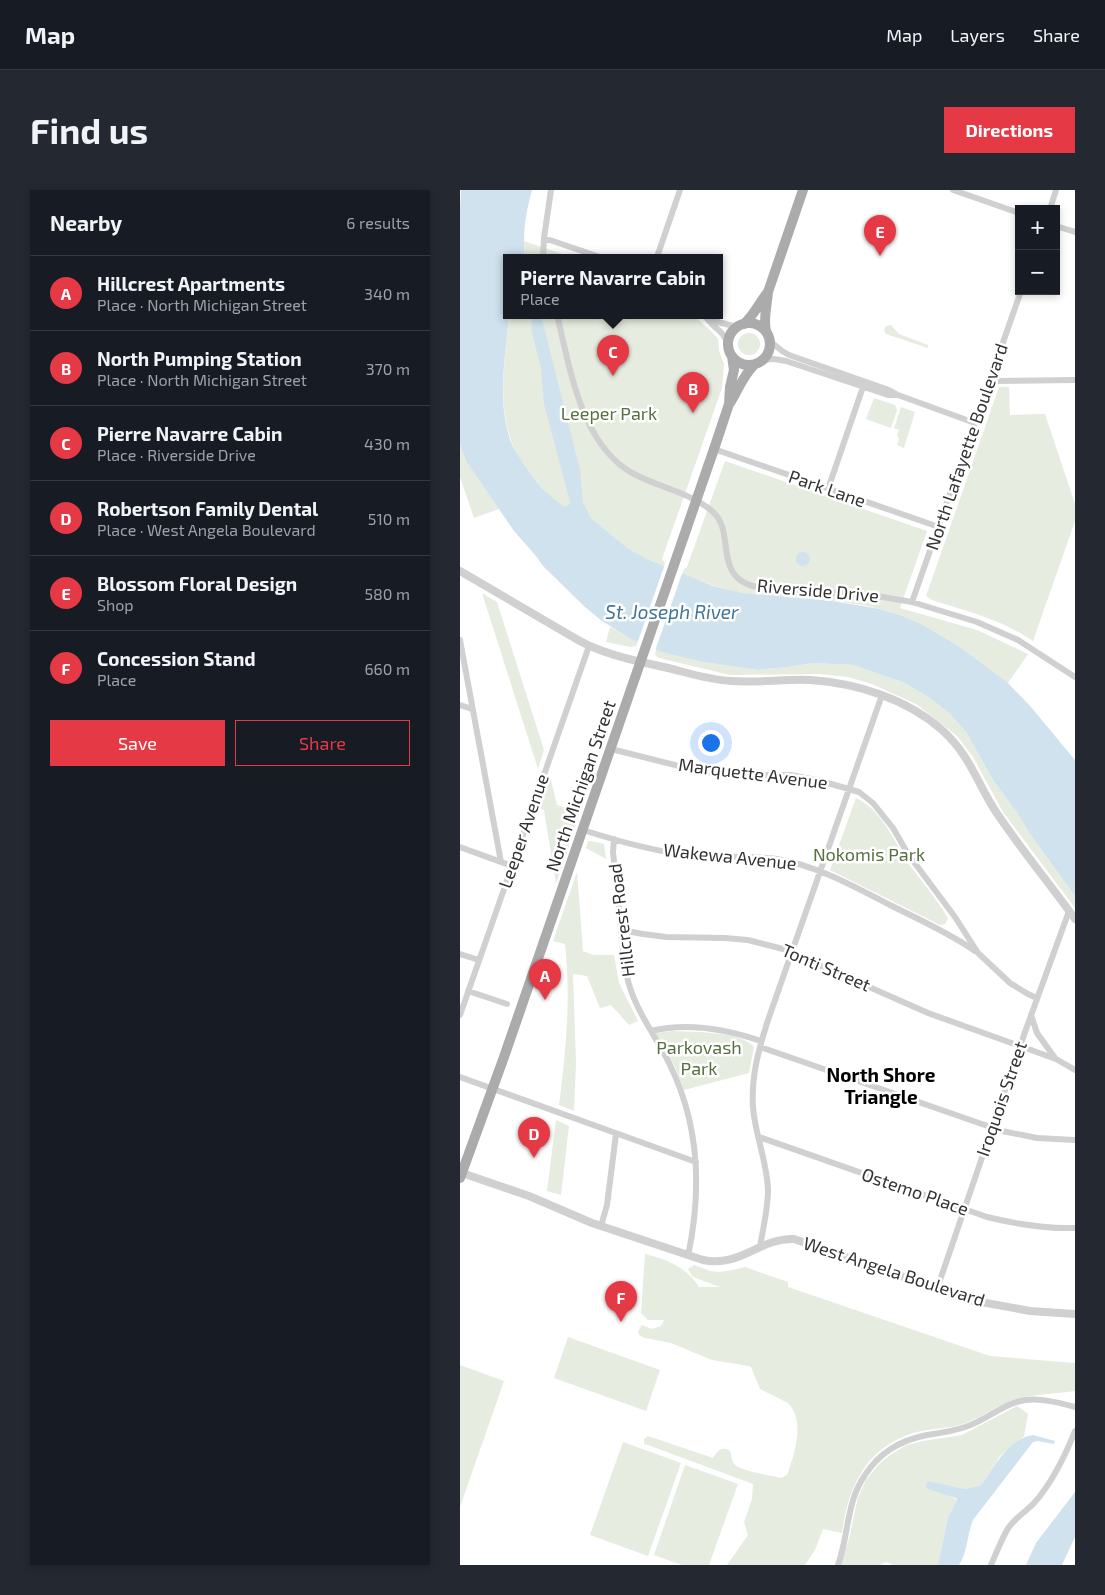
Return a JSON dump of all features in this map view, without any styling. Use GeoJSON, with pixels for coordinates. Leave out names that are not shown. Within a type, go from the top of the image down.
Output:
{"type":"FeatureCollection","features":[{"type":"Feature","properties":{"kind":"main road"},"geometry":{"type":"LineString","coordinates":[[768,292],[752,316],[731,334],[728,345],[732,356],[743,364],[759,363],[770,348],[764,320],[768,292],[803,190]]}},
{"type":"Feature","properties":{"kind":"main road"},"geometry":{"type":"LineString","coordinates":[[741,325],[756,325],[766,331]]}},
{"type":"Feature","properties":{"kind":"main road","name":"North Michigan Street"},"geometry":{"type":"LineString","coordinates":[[729,404],[734,370],[732,356]]}},
{"type":"Feature","properties":{"kind":"main road","name":"North Michigan Street"},"geometry":{"type":"LineString","coordinates":[[461,1176],[646,649],[729,404],[746,373],[759,363]]}},
{"type":"Feature","properties":{"kind":"street"},"geometry":{"type":"LineString","coordinates":[[543,254],[551,190]]}},
{"type":"Feature","properties":{"kind":"street"},"geometry":{"type":"LineString","coordinates":[[953,190],[1015,212]]}},
{"type":"Feature","properties":{"kind":"street"},"geometry":{"type":"LineString","coordinates":[[1051,205],[1056,190]]}},
{"type":"Feature","properties":{"kind":"street"},"geometry":{"type":"LineString","coordinates":[[658,254],[677,191]]}},
{"type":"Feature","properties":{"kind":"street"},"geometry":{"type":"LineString","coordinates":[[1060,227],[1075,232]]}},
{"type":"Feature","properties":{"kind":"street"},"geometry":{"type":"LineString","coordinates":[[544,238],[591,254]]}},
{"type":"Feature","properties":{"kind":"street","name":"North Lafayette Boulevard"},"geometry":{"type":"LineString","coordinates":[[912,602],[1020,295]]}},
{"type":"Feature","properties":{"kind":"street","name":"Riverside Drive"},"geometry":{"type":"LineString","coordinates":[[558,319],[572,379],[589,423],[604,448],[617,462],[633,474],[696,501],[713,511],[723,529],[726,556],[730,568],[740,580],[746,584],[762,588],[871,595],[912,602],[977,622],[1018,640],[1075,677]]}},
{"type":"Feature","properties":{"kind":"street"},"geometry":{"type":"LineString","coordinates":[[707,319],[723,334],[728,345]]}},
{"type":"Feature","properties":{"kind":"street"},"geometry":{"type":"LineString","coordinates":[[712,319],[718,322],[741,325]]}},
{"type":"Feature","properties":{"kind":"street"},"geometry":{"type":"LineString","coordinates":[[770,342],[789,355],[864,384]]}},
{"type":"Feature","properties":{"kind":"street"},"geometry":{"type":"LineString","coordinates":[[759,363],[774,358],[786,361],[889,390],[975,423]]}},
{"type":"Feature","properties":{"kind":"street"},"geometry":{"type":"LineString","coordinates":[[990,381],[1075,380]]}},
{"type":"Feature","properties":{"kind":"street"},"geometry":{"type":"LineString","coordinates":[[828,489],[864,384]]}},
{"type":"Feature","properties":{"kind":"street","name":"Park Lane"},"geometry":{"type":"LineString","coordinates":[[714,449],[939,527]]}},
{"type":"Feature","properties":{"kind":"street"},"geometry":{"type":"LineString","coordinates":[[460,571],[589,646],[641,662],[729,681],[820,681],[862,688],[914,710],[942,730],[956,745],[975,773],[996,812],[1075,919]]}},
{"type":"Feature","properties":{"kind":"street"},"geometry":{"type":"LineString","coordinates":[[460,640],[501,862]]}},
{"type":"Feature","properties":{"kind":"street","name":"Leeper Avenue"},"geometry":{"type":"LineString","coordinates":[[460,1015],[589,646]]}},
{"type":"Feature","properties":{"kind":"street"},"geometry":{"type":"LineString","coordinates":[[760,1247],[768,1192],[764,1157],[753,1107],[754,1075],[760,1044],[882,695]]}},
{"type":"Feature","properties":{"kind":"street"},"geometry":{"type":"LineString","coordinates":[[460,705],[472,709]]}},
{"type":"Feature","properties":{"kind":"street","name":"Marquette Avenue"},"geometry":{"type":"LineString","coordinates":[[611,749],[700,771],[732,775],[791,775],[821,780],[859,792],[884,814],[913,861],[955,917],[978,953],[1010,983],[1037,998]]}},
{"type":"Feature","properties":{"kind":"street","name":"Wakewa Avenue"},"geometry":{"type":"LineString","coordinates":[[583,830],[680,854],[777,859],[820,870],[932,925],[978,953]]}},
{"type":"Feature","properties":{"kind":"street","name":"Hillcrest Road"},"geometry":{"type":"LineString","coordinates":[[614,839],[621,930],[628,981],[635,1003],[661,1048],[681,1090],[693,1133],[696,1162],[696,1197],[688,1256]]}},
{"type":"Feature","properties":{"kind":"street"},"geometry":{"type":"LineString","coordinates":[[460,847],[512,866]]}},
{"type":"Feature","properties":{"kind":"street","name":"Iroquois Street"},"geometry":{"type":"LineString","coordinates":[[937,1289],[1031,1015],[1069,911]]}},
{"type":"Feature","properties":{"kind":"street","name":"Tonti Street"},"geometry":{"type":"LineString","coordinates":[[621,930],[666,937],[748,940],[770,945],[792,952],[928,1013],[1021,1046]]}},
{"type":"Feature","properties":{"kind":"street"},"geometry":{"type":"LineString","coordinates":[[460,954],[479,960]]}},
{"type":"Feature","properties":{"kind":"street"},"geometry":{"type":"LineString","coordinates":[[468,991],[507,1004]]}},
{"type":"Feature","properties":{"kind":"street"},"geometry":{"type":"LineString","coordinates":[[1031,1015],[1037,1033],[1056,1059]]}},
{"type":"Feature","properties":{"kind":"street"},"geometry":{"type":"LineString","coordinates":[[651,1031],[666,1028],[704,1028],[739,1034],[760,1044],[992,1128],[1037,1138],[1075,1140]]}},
{"type":"Feature","properties":{"kind":"street"},"geometry":{"type":"LineString","coordinates":[[1021,1046],[1056,1059],[1075,1070]]}},
{"type":"Feature","properties":{"kind":"street"},"geometry":{"type":"LineString","coordinates":[[460,1077],[696,1162]]}},
{"type":"Feature","properties":{"kind":"street"},"geometry":{"type":"LineString","coordinates":[[601,1226],[607,1205],[616,1134]]}},
{"type":"Feature","properties":{"kind":"street","name":"Ostemo Place"},"geometry":{"type":"LineString","coordinates":[[759,1137],[987,1217],[1018,1224],[1075,1228]]}},
{"type":"Feature","properties":{"kind":"street","name":"West Angela Boulevard"},"geometry":{"type":"LineString","coordinates":[[461,1176],[529,1196],[576,1217],[688,1256],[711,1262],[734,1259],[783,1239],[799,1240],[970,1300],[1030,1311],[1075,1314]]}},
{"type":"Feature","properties":{"kind":"street"},"geometry":{"type":"LineString","coordinates":[[838,1565],[844,1546],[853,1497],[857,1488],[873,1465],[895,1446],[917,1437],[961,1429],[1019,1402],[1040,1400],[1075,1407]]}},
{"type":"Feature","properties":{"kind":"street"},"geometry":{"type":"LineString","coordinates":[[991,1565],[1008,1528],[1035,1503],[1053,1478],[1075,1431]]}},
{"type":"Feature","properties":{"kind":"green space"},"geometry":{"type":"Polygon","coordinates":[[[524,241],[562,254],[525,254],[524,241]]]}},
{"type":"Feature","properties":{"kind":"green space","name":"Leeper Park"},"geometry":{"type":"Polygon","coordinates":[[[509,319],[697,319],[718,339],[719,351],[724,364],[722,388],[662,559],[665,563],[664,566],[621,545],[602,530],[588,512],[568,508],[556,502],[534,479],[520,460],[511,441],[506,421],[503,380],[509,319]]]}},
{"type":"Feature","properties":{"kind":"green space"},"geometry":{"type":"Polygon","coordinates":[[[891,325],[899,334],[928,345],[928,348],[886,334],[884,330],[886,326],[891,325]]]}},
{"type":"Feature","properties":{"kind":"green space"},"geometry":{"type":"Polygon","coordinates":[[[749,333],[757,336],[760,344],[757,352],[749,355],[741,352],[738,344],[741,336],[749,333]]]}},
{"type":"Feature","properties":{"kind":"green space"},"geometry":{"type":"Polygon","coordinates":[[[999,387],[1009,387],[1010,415],[1045,414],[1075,504],[1075,521],[1033,641],[1009,627],[971,612],[932,600],[926,596],[999,387]]]}},
{"type":"Feature","properties":{"kind":"green space"},"geometry":{"type":"Polygon","coordinates":[[[874,398],[895,405],[897,410],[891,428],[866,419],[874,398]]]}},
{"type":"Feature","properties":{"kind":"green space"},"geometry":{"type":"Polygon","coordinates":[[[901,407],[915,412],[904,448],[897,445],[899,430],[894,428],[901,407]]]}},
{"type":"Feature","properties":{"kind":"green space"},"geometry":{"type":"Polygon","coordinates":[[[460,444],[466,461],[499,509],[474,518],[460,477],[460,444]]]}},
{"type":"Feature","properties":{"kind":"green space"},"geometry":{"type":"Polygon","coordinates":[[[725,461],[927,531],[900,608],[977,630],[1028,654],[1008,683],[932,630],[898,614],[845,602],[740,593],[682,574],[687,567],[725,461]]]}},
{"type":"Feature","properties":{"kind":"green space"},"geometry":{"type":"Polygon","coordinates":[[[482,593],[497,602],[544,750],[538,769],[482,593]]]}},
{"type":"Feature","properties":{"kind":"green space"},"geometry":{"type":"Polygon","coordinates":[[[610,627],[638,642],[636,646],[630,647],[606,642],[610,627]]]}},
{"type":"Feature","properties":{"kind":"green space"},"geometry":{"type":"Polygon","coordinates":[[[656,649],[703,662],[758,670],[814,663],[853,665],[905,683],[930,698],[950,714],[966,732],[993,780],[1075,896],[1075,908],[1003,812],[973,757],[957,736],[916,704],[872,684],[848,677],[820,674],[730,675],[659,658],[655,655],[656,649]]]}},
{"type":"Feature","properties":{"kind":"green space"},"geometry":{"type":"Polygon","coordinates":[[[550,776],[557,805],[580,812],[556,884],[544,810],[539,808],[550,776]]]}},
{"type":"Feature","properties":{"kind":"green space","name":"Nokomis Park"},"geometry":{"type":"Polygon","coordinates":[[[856,798],[874,811],[888,828],[911,867],[948,918],[945,924],[940,925],[830,870],[856,798]]]}},
{"type":"Feature","properties":{"kind":"green space"},"geometry":{"type":"Polygon","coordinates":[[[588,841],[604,844],[606,859],[586,848],[588,841]]]}},
{"type":"Feature","properties":{"kind":"green space"},"geometry":{"type":"Polygon","coordinates":[[[577,872],[583,951],[593,955],[614,955],[619,983],[638,1021],[629,1025],[611,1005],[600,1008],[587,976],[573,974],[576,1063],[574,1111],[559,1105],[566,1045],[568,984],[565,944],[553,941],[577,872]]]}},
{"type":"Feature","properties":{"kind":"green space","name":"Parkovash Park"},"geometry":{"type":"Polygon","coordinates":[[[672,1031],[716,1033],[748,1042],[754,1047],[749,1073],[684,1090],[675,1067],[655,1033],[672,1031]]]}},
{"type":"Feature","properties":{"kind":"green space"},"geometry":{"type":"Polygon","coordinates":[[[556,1120],[569,1126],[561,1195],[547,1191],[556,1120]]]}},
{"type":"Feature","properties":{"kind":"green space"},"geometry":{"type":"Polygon","coordinates":[[[645,1254],[676,1265],[689,1275],[699,1287],[720,1287],[693,1277],[688,1269],[694,1265],[719,1272],[745,1267],[788,1282],[788,1287],[990,1356],[1075,1363],[1075,1391],[1019,1399],[1005,1403],[966,1423],[919,1431],[897,1440],[883,1448],[862,1471],[849,1500],[842,1533],[823,1529],[815,1550],[805,1565],[727,1565],[748,1535],[744,1522],[752,1499],[753,1484],[644,1444],[644,1439],[648,1436],[713,1458],[720,1450],[727,1449],[730,1451],[735,1465],[757,1473],[781,1478],[787,1475],[793,1458],[797,1438],[796,1419],[788,1403],[760,1389],[751,1367],[712,1360],[671,1343],[639,1335],[638,1331],[642,1325],[652,1329],[661,1326],[664,1320],[648,1320],[641,1313],[645,1254]]]}},
{"type":"Feature","properties":{"kind":"green space"},"geometry":{"type":"Polygon","coordinates":[[[568,1337],[660,1370],[646,1411],[554,1378],[568,1337]]]}},
{"type":"Feature","properties":{"kind":"green space"},"geometry":{"type":"Polygon","coordinates":[[[460,1365],[504,1381],[460,1507],[460,1365]]]}},
{"type":"Feature","properties":{"kind":"green space"},"geometry":{"type":"Polygon","coordinates":[[[1017,1406],[1028,1415],[1024,1436],[1000,1456],[981,1485],[965,1489],[927,1482],[957,1500],[948,1517],[938,1565],[893,1565],[886,1562],[880,1565],[840,1565],[849,1539],[858,1497],[866,1480],[880,1463],[907,1445],[962,1435],[1017,1406]]]}},
{"type":"Feature","properties":{"kind":"green space"},"geometry":{"type":"Polygon","coordinates":[[[623,1442],[681,1463],[648,1556],[590,1535],[623,1442]]]}},
{"type":"Feature","properties":{"kind":"green space"},"geometry":{"type":"Polygon","coordinates":[[[685,1465],[738,1484],[709,1565],[682,1565],[654,1555],[685,1465]]]}},
{"type":"Feature","properties":{"kind":"water","name":"St. Joseph River"},"geometry":{"type":"Polygon","coordinates":[[[461,190],[532,190],[525,223],[525,254],[503,254],[503,319],[509,319],[503,391],[505,421],[510,440],[529,472],[538,483],[559,503],[565,507],[569,505],[570,502],[544,404],[541,368],[532,333],[531,319],[542,319],[580,470],[583,503],[592,519],[627,548],[647,559],[713,586],[741,593],[832,601],[880,609],[900,615],[923,625],[958,646],[1008,683],[1031,707],[1075,760],[1075,896],[993,780],[966,732],[950,714],[930,698],[905,683],[853,665],[814,663],[758,670],[703,662],[662,652],[631,639],[602,621],[543,566],[514,531],[466,461],[460,444],[461,190]]]}},
{"type":"Feature","properties":{"kind":"water"},"geometry":{"type":"Polygon","coordinates":[[[800,552],[806,552],[810,559],[806,566],[800,566],[796,562],[796,556],[800,552]]]}},
{"type":"Feature","properties":{"kind":"water"},"geometry":{"type":"Polygon","coordinates":[[[1033,1435],[1055,1441],[1054,1444],[1033,1442],[973,1520],[964,1554],[959,1565],[938,1565],[948,1517],[957,1500],[956,1498],[928,1489],[926,1487],[927,1482],[965,1489],[981,1485],[1009,1447],[1024,1437],[1033,1435]]]}},
{"type":"Feature","properties":{"kind":"water"},"geometry":{"type":"Polygon","coordinates":[[[1075,1492],[1075,1537],[1062,1565],[1026,1565],[1036,1543],[1075,1492]]]}},
{"type":"Feature","properties":{"kind":"pier"},"geometry":{"type":"Polygon","coordinates":[[[665,564],[683,571],[655,651],[637,644],[665,564]]]}},
{"type":"Feature","properties":{"kind":"place","name":"Blossom Floral Design"},"geometry":{"type":"Point","coordinates":[880,256]}},
{"type":"Feature","properties":{"kind":"place","name":"Pierre Navarre Cabin"},"geometry":{"type":"Point","coordinates":[613,376]}},
{"type":"Feature","properties":{"kind":"place","name":"North Pumping Station"},"geometry":{"type":"Point","coordinates":[693,413]}},
{"type":"Feature","properties":{"kind":"place","name":"Hillcrest Apartments"},"geometry":{"type":"Point","coordinates":[545,1000]}},
{"type":"Feature","properties":{"kind":"place","name":"Robertson Family Dental"},"geometry":{"type":"Point","coordinates":[534,1158]}},
{"type":"Feature","properties":{"kind":"place","name":"Concession Stand"},"geometry":{"type":"Point","coordinates":[621,1322]}},
{"type":"Feature","properties":{"kind":"district","name":"North Shore Triangle"},"geometry":{"type":"Point","coordinates":[881,1086]}}]}
